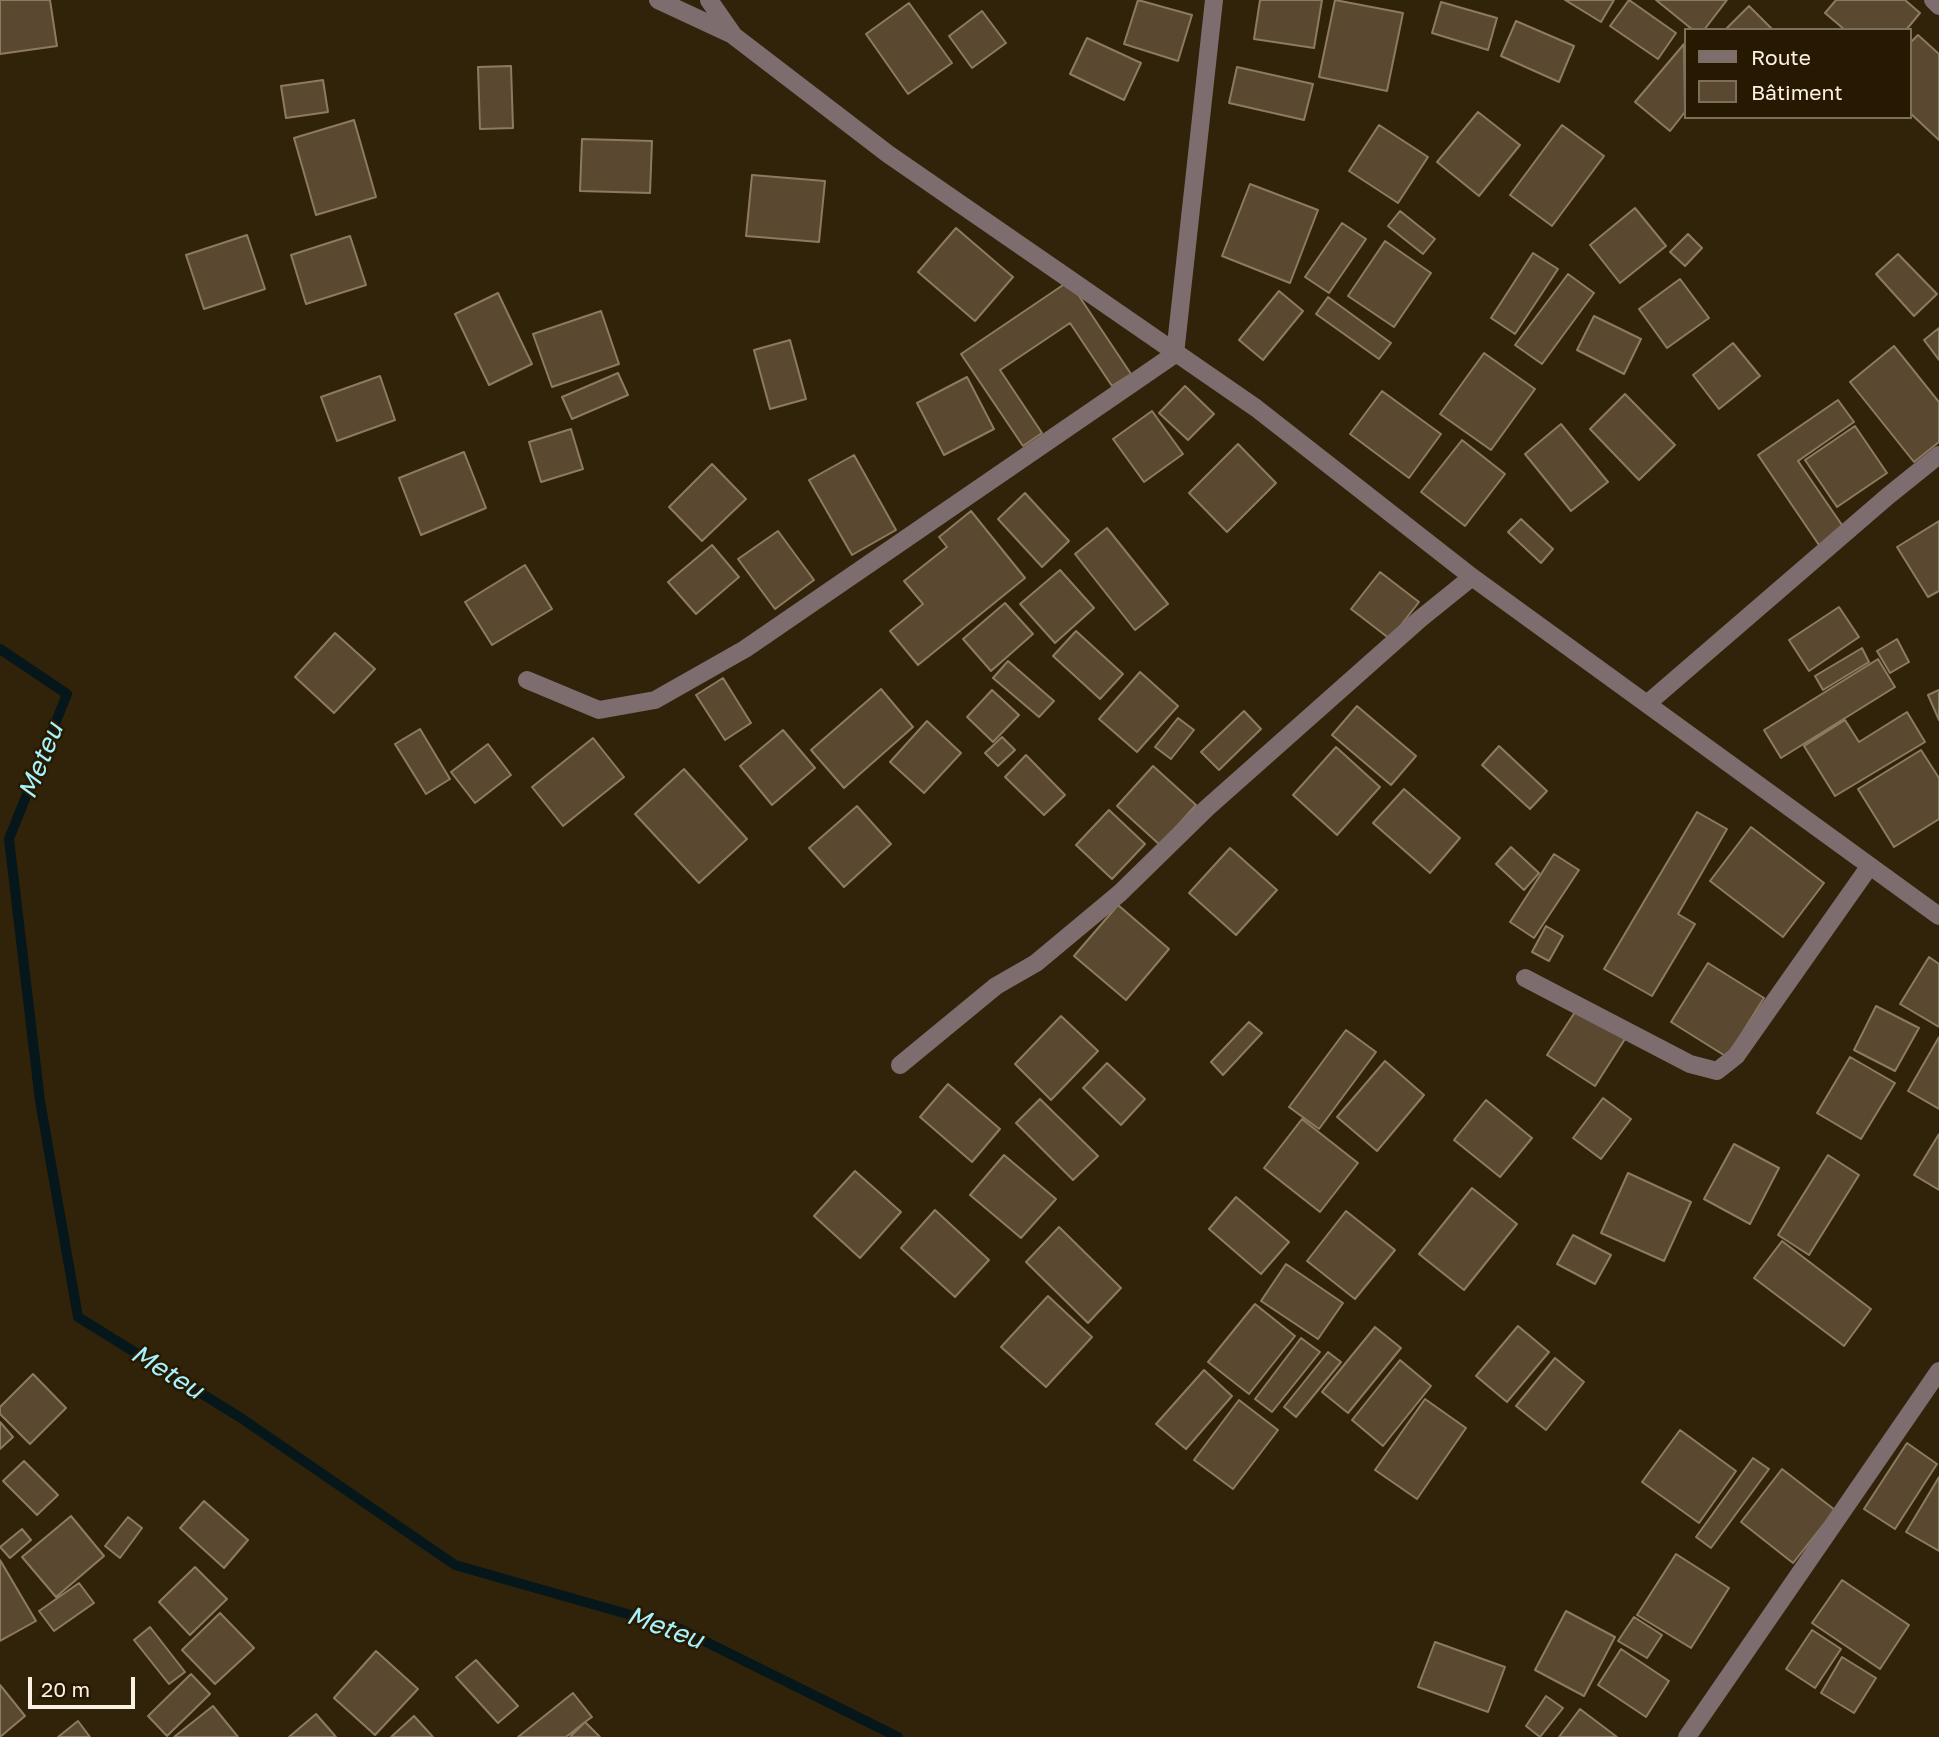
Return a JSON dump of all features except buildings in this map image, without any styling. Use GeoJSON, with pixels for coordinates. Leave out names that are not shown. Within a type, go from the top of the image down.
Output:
{"type":"FeatureCollection","features":[{"type":"Feature","properties":{"kind":"street"},"geometry":{"type":"LineString","coordinates":[[658,0],[734,36],[888,154],[1256,408],[1472,577],[1939,916]]}},
{"type":"Feature","properties":{"kind":"street"},"geometry":{"type":"LineString","coordinates":[[709,0],[734,36]]}},
{"type":"Feature","properties":{"kind":"street"},"geometry":{"type":"LineString","coordinates":[[527,680],[599,710],[654,700],[757,642],[1175,354],[1214,0]]}},
{"type":"Feature","properties":{"kind":"street"},"geometry":{"type":"LineString","coordinates":[[1933,0],[1939,6]]}},
{"type":"Feature","properties":{"kind":"street"},"geometry":{"type":"LineString","coordinates":[[1648,703],[1939,455]]}},
{"type":"Feature","properties":{"kind":"street"},"geometry":{"type":"LineString","coordinates":[[900,1065],[996,986],[1036,963],[1120,893],[1207,808],[1310,720],[1420,619],[1472,577]]}},
{"type":"Feature","properties":{"kind":"street"},"geometry":{"type":"LineString","coordinates":[[1525,978],[1690,1064],[1717,1071],[1736,1056],[1869,867]]}},
{"type":"Feature","properties":{"kind":"street"},"geometry":{"type":"LineString","coordinates":[[1687,1737],[1939,1371]]}},
{"type":"Feature","properties":{"kind":"waterway","name":"Meteu"},"geometry":{"type":"LineString","coordinates":[[0,649],[67,694],[9,839],[40,1101],[78,1317],[241,1418],[455,1565],[680,1629],[898,1737]]}}]}
